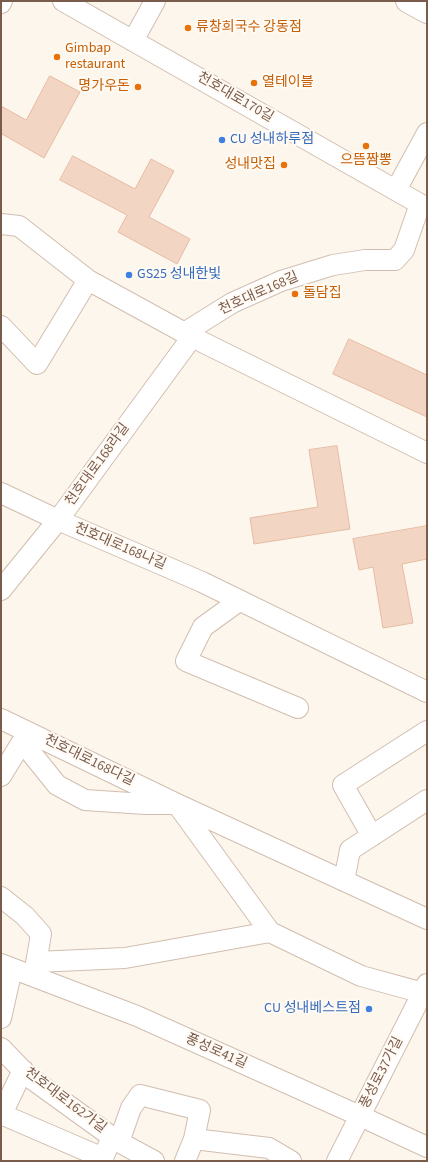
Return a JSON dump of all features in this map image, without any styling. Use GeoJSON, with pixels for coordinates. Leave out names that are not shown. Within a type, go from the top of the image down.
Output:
{"type":"FeatureCollection","features":[{"type":"Feature","properties":{"kind":"street","name":"천호대로170길"},"geometry":{"type":"LineString","coordinates":[[63,1],[424,206]]}},
{"type":"Feature","properties":{"kind":"street"},"geometry":{"type":"LineString","coordinates":[[133,41],[155,1]]}},
{"type":"Feature","properties":{"kind":"street"},"geometry":{"type":"LineString","coordinates":[[407,1],[427,12]]}},
{"type":"Feature","properties":{"kind":"street"},"geometry":{"type":"LineString","coordinates":[[396,190],[427,133]]}},
{"type":"Feature","properties":{"kind":"street","name":"천호대로168길"},"geometry":{"type":"LineString","coordinates":[[188,335],[232,303],[281,281],[333,265],[365,260],[395,260],[404,250],[424,206]]}},
{"type":"Feature","properties":{"kind":"street"},"geometry":{"type":"LineString","coordinates":[[1,224],[19,226],[88,280],[188,335],[427,453]]}},
{"type":"Feature","properties":{"kind":"street"},"geometry":{"type":"LineString","coordinates":[[1,326],[37,364],[88,280]]}},
{"type":"Feature","properties":{"kind":"street","name":"천호대로168라길"},"geometry":{"type":"LineString","coordinates":[[1,590],[58,520],[188,335]]}},
{"type":"Feature","properties":{"kind":"street","name":"천호대로168나길"},"geometry":{"type":"LineString","coordinates":[[1,493],[58,520],[202,582],[427,692]]}},
{"type":"Feature","properties":{"kind":"street"},"geometry":{"type":"LineString","coordinates":[[239,600],[203,627],[186,661],[298,708]]}},
{"type":"Feature","properties":{"kind":"street","name":"천호대로168다길"},"geometry":{"type":"LineString","coordinates":[[1,719],[178,804],[427,919]]}},
{"type":"Feature","properties":{"kind":"street"},"geometry":{"type":"LineString","coordinates":[[372,836],[343,785],[427,731]]}},
{"type":"Feature","properties":{"kind":"street"},"geometry":{"type":"LineString","coordinates":[[1,776],[28,732]]}},
{"type":"Feature","properties":{"kind":"street"},"geometry":{"type":"LineString","coordinates":[[28,732],[32,754],[57,785],[85,800],[145,804],[178,804]]}},
{"type":"Feature","properties":{"kind":"street"},"geometry":{"type":"LineString","coordinates":[[344,881],[350,850],[427,800]]}},
{"type":"Feature","properties":{"kind":"street","name":"천호대로168다길"},"geometry":{"type":"LineString","coordinates":[[178,804],[270,932]]}},
{"type":"Feature","properties":{"kind":"street"},"geometry":{"type":"LineString","coordinates":[[1,897],[25,916],[41,934],[35,969]]}},
{"type":"Feature","properties":{"kind":"street"},"geometry":{"type":"LineString","coordinates":[[270,932],[361,976],[426,990]]}},
{"type":"Feature","properties":{"kind":"street","name":"풍성로41길"},"geometry":{"type":"LineString","coordinates":[[7,966],[35,969],[125,958],[270,932]]}},
{"type":"Feature","properties":{"kind":"street"},"geometry":{"type":"LineString","coordinates":[[1,1018],[7,966]]}},
{"type":"Feature","properties":{"kind":"street","name":"풍성로41길"},"geometry":{"type":"LineString","coordinates":[[35,969],[427,1147]]}},
{"type":"Feature","properties":{"kind":"street","name":"풍성로37가길"},"geometry":{"type":"LineString","coordinates":[[337,1161],[426,990]]}},
{"type":"Feature","properties":{"kind":"street","name":"천호대로162가길"},"geometry":{"type":"LineString","coordinates":[[1,1048],[29,1077],[116,1140],[154,1161]]}},
{"type":"Feature","properties":{"kind":"street"},"geometry":{"type":"LineString","coordinates":[[1,1115],[23,1070]]}},
{"type":"Feature","properties":{"kind":"street"},"geometry":{"type":"LineString","coordinates":[[116,1140],[131,1108],[140,1095],[200,1110],[194,1139],[185,1161]]}},
{"type":"Feature","properties":{"kind":"street","name":"천호대로162가길"},"geometry":{"type":"LineString","coordinates":[[1,1115],[103,1158],[116,1140]]}},
{"type":"Feature","properties":{"kind":"street"},"geometry":{"type":"LineString","coordinates":[[194,1139],[268,1148],[291,1161]]}},
{"type":"Feature","properties":{"kind":"building"},"geometry":{"type":"Polygon","coordinates":[[[50,76],[80,92],[44,158],[2,134],[1,137],[1,106],[26,120],[50,76]]]}},
{"type":"Feature","properties":{"kind":"building"},"geometry":{"type":"Polygon","coordinates":[[[73,156],[135,189],[151,159],[174,171],[149,217],[190,239],[177,264],[118,232],[127,215],[60,180],[73,156]]]}},
{"type":"Feature","properties":{"kind":"building"},"geometry":{"type":"Polygon","coordinates":[[[349,339],[427,375],[427,417],[333,374],[349,339]]]}},
{"type":"Feature","properties":{"kind":"building"},"geometry":{"type":"Polygon","coordinates":[[[337,446],[350,529],[254,544],[250,518],[318,507],[309,450],[337,446]]]}},
{"type":"Feature","properties":{"kind":"building"},"geometry":{"type":"Polygon","coordinates":[[[427,526],[427,559],[402,564],[413,623],[383,628],[373,567],[359,570],[353,539],[427,526]]]}},
{"type":"Feature","properties":{"kind":"place","name":"류창희국수 강동점"},"geometry":{"type":"Point","coordinates":[188,28]}},
{"type":"Feature","properties":{"kind":"place","name":"Gimbap restaurant"},"geometry":{"type":"Point","coordinates":[57,57]}},
{"type":"Feature","properties":{"kind":"place","name":"열테이블"},"geometry":{"type":"Point","coordinates":[254,83]}},
{"type":"Feature","properties":{"kind":"place","name":"명가우돈"},"geometry":{"type":"Point","coordinates":[138,87]}},
{"type":"Feature","properties":{"kind":"place","name":"CU 성내하루점"},"geometry":{"type":"Point","coordinates":[222,140]}},
{"type":"Feature","properties":{"kind":"place","name":"으뜸짬뽕"},"geometry":{"type":"Point","coordinates":[366,146]}},
{"type":"Feature","properties":{"kind":"place","name":"성내맛집"},"geometry":{"type":"Point","coordinates":[284,165]}},
{"type":"Feature","properties":{"kind":"place","name":"GS25 성내한빛"},"geometry":{"type":"Point","coordinates":[129,275]}},
{"type":"Feature","properties":{"kind":"place","name":"돌담집"},"geometry":{"type":"Point","coordinates":[295,294]}},
{"type":"Feature","properties":{"kind":"place","name":"CU 성내베스트점"},"geometry":{"type":"Point","coordinates":[369,1009]}}]}
